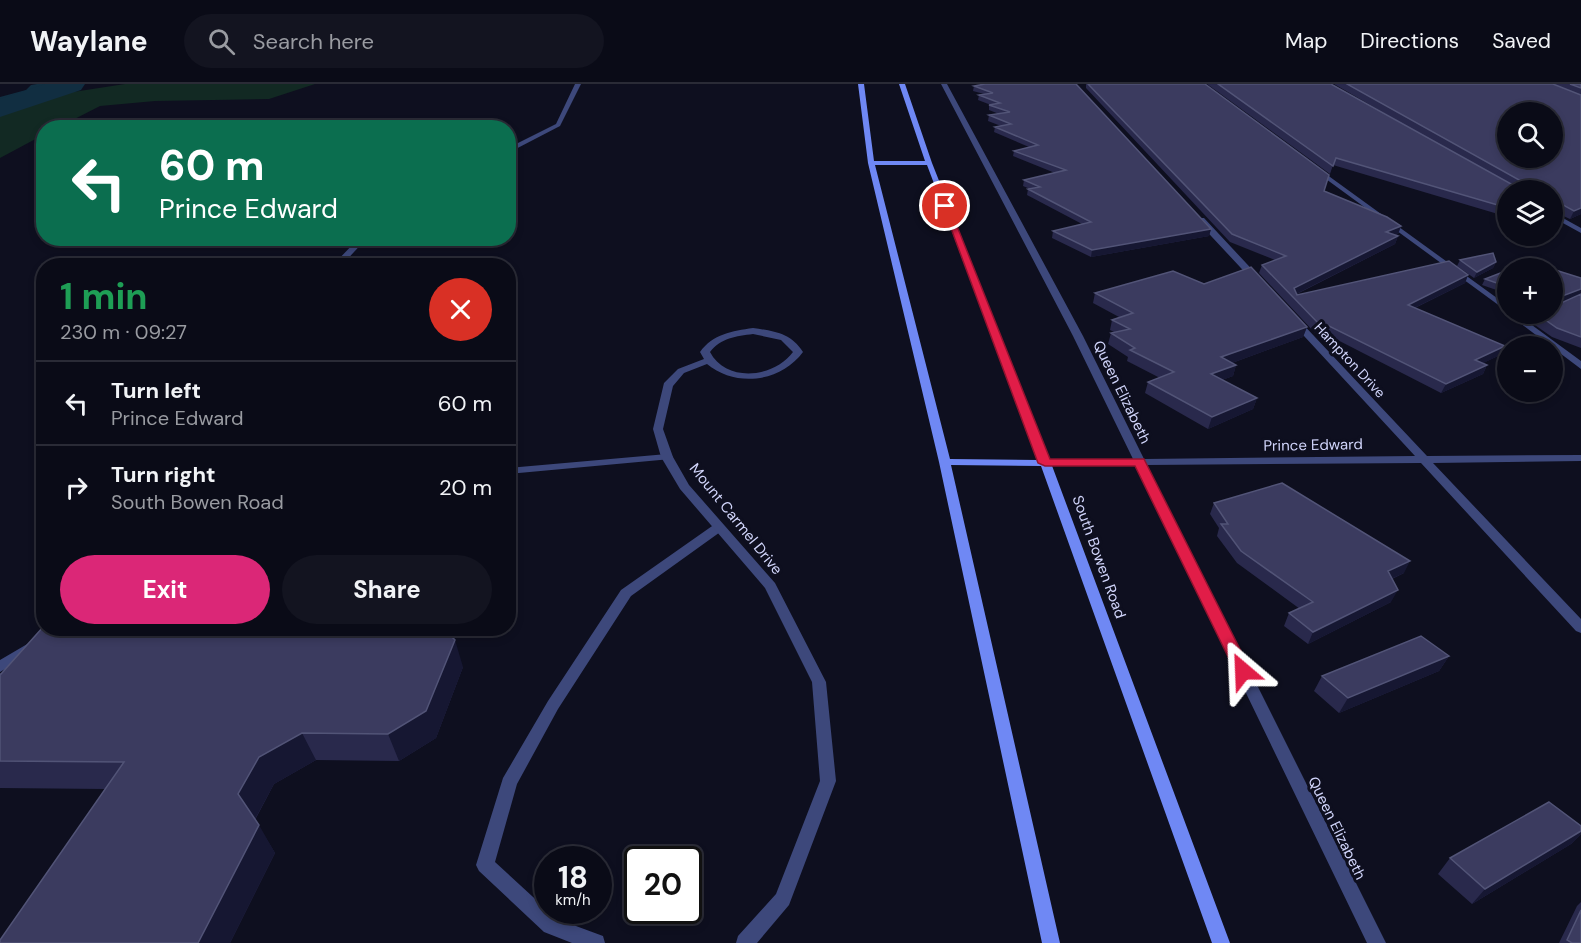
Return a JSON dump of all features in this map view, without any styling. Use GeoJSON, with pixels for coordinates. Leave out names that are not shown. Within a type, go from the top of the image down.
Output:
{"type":"FeatureCollection","features":[{"type":"Feature","properties":{"kind":"main road"},"geometry":{"type":"LineString","coordinates":[[861,84],[871,163],[945,462],[1051,943]]}},
{"type":"Feature","properties":{"kind":"main road","name":"South Bowen Road"},"geometry":{"type":"LineString","coordinates":[[902,84],[929,163],[1045,463],[1221,943]]}},
{"type":"Feature","properties":{"kind":"main road"},"geometry":{"type":"LineString","coordinates":[[871,163],[929,163]]}},
{"type":"Feature","properties":{"kind":"main road"},"geometry":{"type":"LineString","coordinates":[[945,462],[1045,463]]}},
{"type":"Feature","properties":{"kind":"street"},"geometry":{"type":"LineString","coordinates":[[516,147],[558,125],[578,84]]}},
{"type":"Feature","properties":{"kind":"street","name":"Queen Elizabeth"},"geometry":{"type":"LineString","coordinates":[[944,84],[1078,336],[1377,943]]}},
{"type":"Feature","properties":{"kind":"street"},"geometry":{"type":"LineString","coordinates":[[1305,162],[1497,302]]}},
{"type":"Feature","properties":{"kind":"street"},"geometry":{"type":"LineString","coordinates":[[1195,213],[1268,292]]}},
{"type":"Feature","properties":{"kind":"street"},"geometry":{"type":"LineString","coordinates":[[1563,220],[1581,231]]}},
{"type":"Feature","properties":{"kind":"street"},"geometry":{"type":"LineString","coordinates":[[344,258],[356,246]]}},
{"type":"Feature","properties":{"kind":"street","name":"Hampton Drive"},"geometry":{"type":"LineString","coordinates":[[1284,310],[1581,627]]}},
{"type":"Feature","properties":{"kind":"street"},"geometry":{"type":"LineString","coordinates":[[1525,324],[1581,366]]}},
{"type":"Feature","properties":{"kind":"street"},"geometry":{"type":"LineString","coordinates":[[735,332],[761,332],[784,337],[794,344],[798,352],[794,361],[783,369],[768,374],[749,376],[716,369],[707,361],[705,352],[709,344],[735,332]]}},
{"type":"Feature","properties":{"kind":"street","name":"Mount Carmel Drive"},"geometry":{"type":"LineString","coordinates":[[707,361],[681,371],[668,385],[658,429],[667,457],[684,488],[770,586],[819,682],[828,781],[783,899],[745,943]]}},
{"type":"Feature","properties":{"kind":"street"},"geometry":{"type":"LineString","coordinates":[[516,470],[667,457]]}},
{"type":"Feature","properties":{"kind":"street","name":"Prince Edward"},"geometry":{"type":"LineString","coordinates":[[1045,463],[1581,458]]}},
{"type":"Feature","properties":{"kind":"street"},"geometry":{"type":"LineString","coordinates":[[597,943],[551,926],[484,865],[509,783],[553,705],[626,593],[719,527]]}},
{"type":"Feature","properties":{"kind":"street"},"geometry":{"type":"LineString","coordinates":[[0,667],[40,640]]}},
{"type":"Feature","properties":{"kind":"green space"},"geometry":{"type":"Polygon","coordinates":[[[125,84],[315,84],[269,99],[155,101],[100,106],[73,120],[36,120],[36,139],[0,158],[0,108],[3,105],[59,91],[73,92],[125,84]]]}},
{"type":"Feature","properties":{"kind":"water"},"geometry":{"type":"Polygon","coordinates":[[[78,84],[0,107],[0,97],[26,90],[31,85],[78,84]]]}},
{"type":"Feature","properties":{"kind":"building"},"geometry":{"type":"Polygon","coordinates":[[[1076,84],[1211,229],[1092,250],[1053,231],[1091,222],[1028,189],[1040,187],[1024,180],[1066,170],[1014,151],[1038,145],[995,127],[1011,124],[989,115],[1010,112],[989,105],[1000,103],[979,95],[993,93],[974,86],[1076,84]]]}},
{"type":"Feature","properties":{"kind":"building"},"geometry":{"type":"Polygon","coordinates":[[[1088,84],[1205,84],[1329,175],[1324,191],[1387,217],[1401,226],[1386,232],[1398,236],[1294,288],[1297,295],[1449,261],[1468,275],[1408,305],[1497,343],[1497,350],[1475,360],[1487,365],[1446,384],[1323,323],[1319,324],[1262,265],[1286,256],[1232,234],[1088,84]]]}},
{"type":"Feature","properties":{"kind":"building"},"geometry":{"type":"Polygon","coordinates":[[[1218,84],[1331,84],[1504,180],[1497,180],[1497,205],[1336,158],[1333,166],[1218,84]]]}},
{"type":"Feature","properties":{"kind":"building"},"geometry":{"type":"Polygon","coordinates":[[[1347,84],[1553,84],[1581,95],[1581,208],[1574,211],[1563,205],[1563,180],[1519,180],[1498,168],[1563,168],[1563,102],[1497,102],[1497,168],[1347,84]]]}},
{"type":"Feature","properties":{"kind":"building"},"geometry":{"type":"Polygon","coordinates":[[[1493,253],[1496,262],[1477,272],[1460,260],[1493,253]]]}},
{"type":"Feature","properties":{"kind":"building"},"geometry":{"type":"Polygon","coordinates":[[[1251,267],[1307,327],[1221,357],[1236,365],[1211,374],[1257,398],[1212,417],[1148,382],[1174,372],[1130,350],[1135,348],[1111,333],[1130,329],[1112,320],[1133,313],[1095,293],[1173,271],[1204,284],[1251,267]]]}},
{"type":"Feature","properties":{"kind":"building"},"geometry":{"type":"Polygon","coordinates":[[[1563,272],[1581,278],[1581,289],[1563,296],[1563,272]]]}},
{"type":"Feature","properties":{"kind":"building"},"geometry":{"type":"Polygon","coordinates":[[[1497,274],[1497,283],[1485,279],[1497,274]]]}},
{"type":"Feature","properties":{"kind":"building"},"geometry":{"type":"Polygon","coordinates":[[[1581,294],[1581,337],[1551,324],[1563,324],[1563,302],[1581,294]]]}},
{"type":"Feature","properties":{"kind":"building"},"geometry":{"type":"Polygon","coordinates":[[[1282,483],[1410,561],[1388,571],[1398,590],[1313,632],[1289,613],[1313,602],[1241,551],[1221,524],[1228,524],[1214,503],[1282,483]]]}},
{"type":"Feature","properties":{"kind":"building"},"geometry":{"type":"Polygon","coordinates":[[[36,635],[451,636],[455,640],[426,711],[388,734],[302,733],[259,757],[238,794],[259,825],[198,943],[0,943],[124,762],[0,761],[1,674],[36,635]]]}},
{"type":"Feature","properties":{"kind":"building"},"geometry":{"type":"Polygon","coordinates":[[[1421,636],[1449,656],[1348,698],[1322,676],[1421,636]]]}},
{"type":"Feature","properties":{"kind":"building"},"geometry":{"type":"Polygon","coordinates":[[[1549,802],[1581,826],[1581,831],[1485,889],[1450,858],[1549,802]]]}},
{"type":"Feature","properties":{"kind":"building"},"geometry":{"type":"Polygon","coordinates":[[[1581,910],[1581,943],[1572,943],[1567,940],[1581,910]]]}},
{"type":"Feature","properties":{"kind":"waterway"},"geometry":{"type":"LineString","coordinates":[[0,108],[72,84]]}},
{"type":"Feature","properties":{"kind":"route"},"geometry":{"type":"LineString","coordinates":[[945,206],[1045,463],[1140,462],[1243,671]]}}]}
